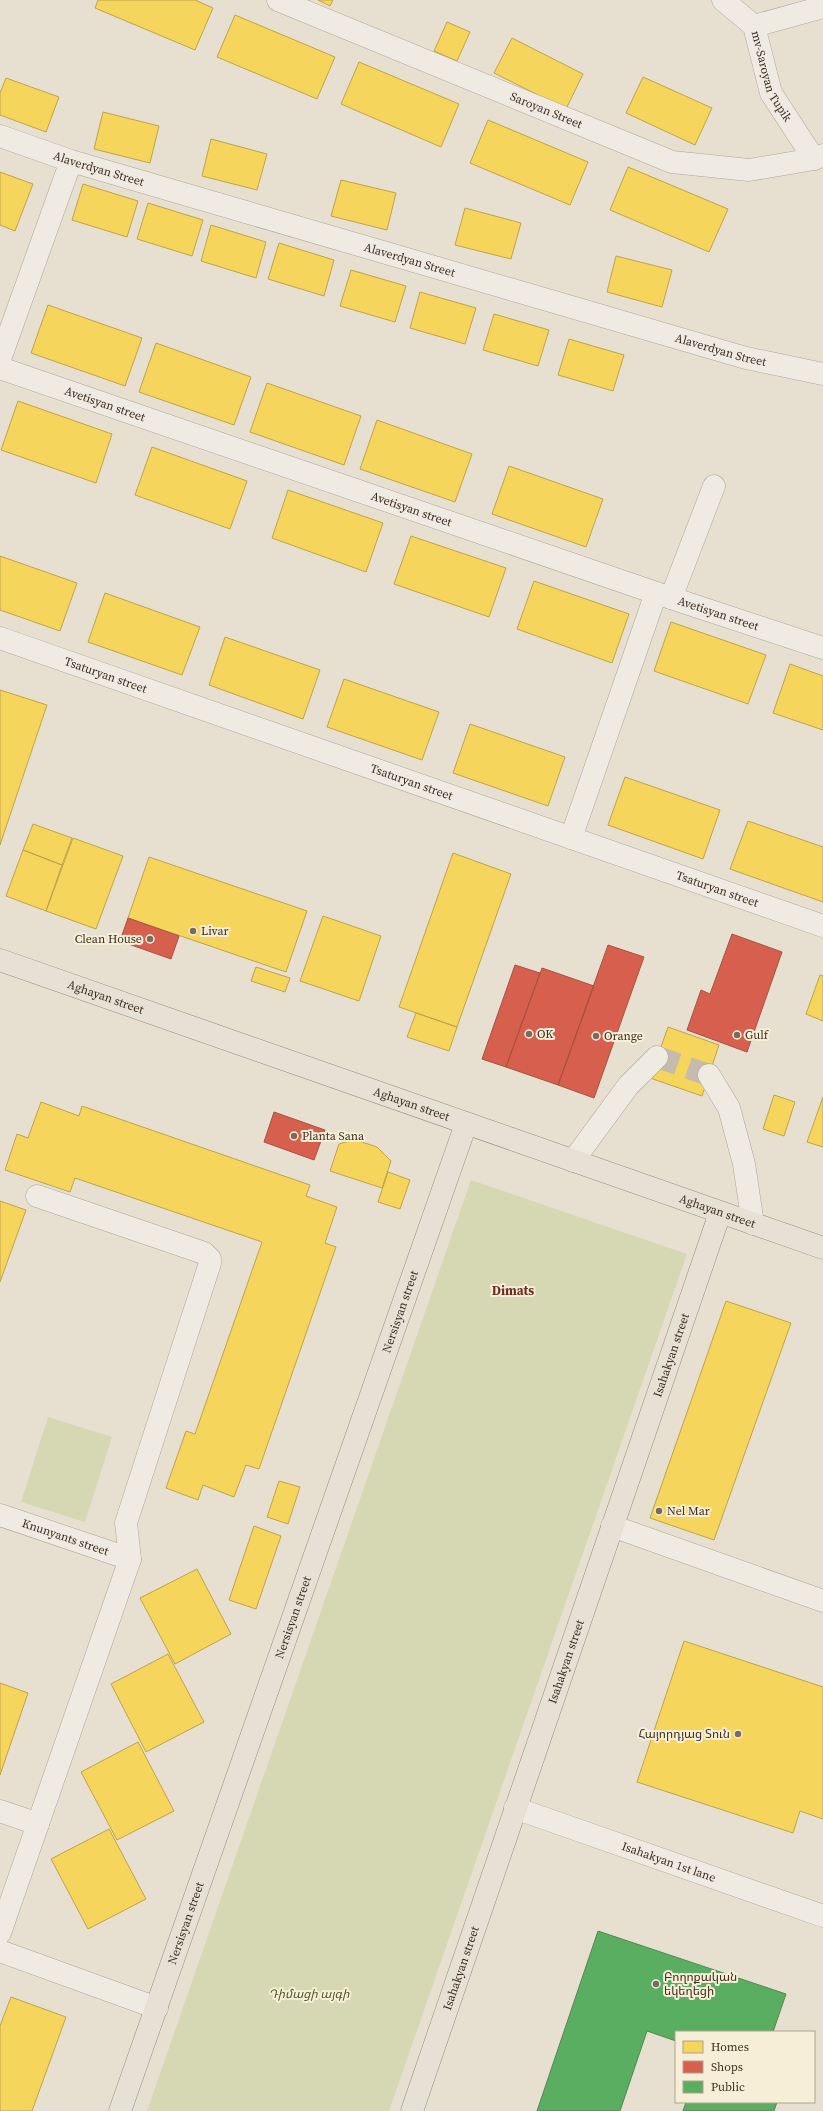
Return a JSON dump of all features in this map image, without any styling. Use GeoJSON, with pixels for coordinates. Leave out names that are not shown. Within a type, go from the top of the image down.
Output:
{"type":"FeatureCollection","features":[{"type":"Feature","properties":{"kind":"main road","name":"Aghayan street"},"geometry":{"type":"LineString","coordinates":[[0,960],[823,1248]]}},
{"type":"Feature","properties":{"kind":"main road","name":"Nersisyan street"},"geometry":{"type":"LineString","coordinates":[[120,2111],[466,1124]]}},
{"type":"Feature","properties":{"kind":"main road","name":"Isahakyan street"},"geometry":{"type":"LineString","coordinates":[[412,2111],[720,1212]]}},
{"type":"Feature","properties":{"kind":"street","name":"Saroyan Street"},"geometry":{"type":"LineString","coordinates":[[278,0],[672,162],[749,170],[819,157]]}},
{"type":"Feature","properties":{"kind":"street","name":"mv-Saroyan Tupik"},"geometry":{"type":"LineString","coordinates":[[723,0],[754,26],[771,93],[819,157]]}},
{"type":"Feature","properties":{"kind":"street"},"geometry":{"type":"LineString","coordinates":[[754,26],[823,7]]}},
{"type":"Feature","properties":{"kind":"street","name":"Alaverdyan Street"},"geometry":{"type":"LineString","coordinates":[[0,136],[71,161],[746,358],[823,374]]}},
{"type":"Feature","properties":{"kind":"street"},"geometry":{"type":"LineString","coordinates":[[0,359],[71,161]]}},
{"type":"Feature","properties":{"kind":"street","name":"Avetisyan street"},"geometry":{"type":"LineString","coordinates":[[0,368],[663,596],[823,648]]}},
{"type":"Feature","properties":{"kind":"street"},"geometry":{"type":"LineString","coordinates":[[571,838],[663,596],[714,486]]}},
{"type":"Feature","properties":{"kind":"street","name":"Tsaturyan street"},"geometry":{"type":"LineString","coordinates":[[0,638],[823,926]]}},
{"type":"Feature","properties":{"kind":"street"},"geometry":{"type":"LineString","coordinates":[[573,1161],[628,1086],[657,1057]]}},
{"type":"Feature","properties":{"kind":"street"},"geometry":{"type":"LineString","coordinates":[[709,1075],[729,1108],[744,1164],[753,1224]]}},
{"type":"Feature","properties":{"kind":"street"},"geometry":{"type":"LineString","coordinates":[[0,1933],[130,1559],[126,1523],[210,1259],[204,1253],[37,1196]]}},
{"type":"Feature","properties":{"kind":"street","name":"Knunyants street"},"geometry":{"type":"LineString","coordinates":[[0,1515],[130,1559]]}},
{"type":"Feature","properties":{"kind":"street"},"geometry":{"type":"LineString","coordinates":[[612,1526],[823,1601]]}},
{"type":"Feature","properties":{"kind":"street","name":"Isahakyan 1st lane"},"geometry":{"type":"LineString","coordinates":[[516,1808],[823,1916]]}},
{"type":"Feature","properties":{"kind":"street"},"geometry":{"type":"LineString","coordinates":[[0,1811],[38,1824]]}},
{"type":"Feature","properties":{"kind":"street"},"geometry":{"type":"LineString","coordinates":[[0,1951],[157,2008]]}},
{"type":"Feature","properties":{"kind":"green space","name":"Դիմացի այգի"},"geometry":{"type":"Polygon","coordinates":[[[471,1180],[687,1254],[389,2111],[147,2111],[471,1180]]]}},
{"type":"Feature","properties":{"kind":"green space"},"geometry":{"type":"Polygon","coordinates":[[[48,1417],[112,1437],[85,1522],[21,1502],[48,1417]]]}},
{"type":"Feature","properties":{"kind":"building: Homes"},"geometry":{"type":"Polygon","coordinates":[[[98,0],[195,0],[213,8],[195,50],[95,8],[98,0]]]}},
{"type":"Feature","properties":{"kind":"building: Homes"},"geometry":{"type":"Polygon","coordinates":[[[318,0],[333,0],[330,6],[318,0]]]}},
{"type":"Feature","properties":{"kind":"building: Homes"},"geometry":{"type":"Polygon","coordinates":[[[235,15],[335,57],[317,99],[217,57],[235,15]]]}},
{"type":"Feature","properties":{"kind":"building: Homes"},"geometry":{"type":"Polygon","coordinates":[[[447,22],[470,32],[457,61],[434,51],[447,22]]]}},
{"type":"Feature","properties":{"kind":"building: Homes"},"geometry":{"type":"Polygon","coordinates":[[[512,38],[583,74],[566,109],[494,73],[512,38]]]}},
{"type":"Feature","properties":{"kind":"building: Homes"},"geometry":{"type":"Polygon","coordinates":[[[359,62],[459,104],[441,147],[341,104],[359,62]]]}},
{"type":"Feature","properties":{"kind":"building: Homes"},"geometry":{"type":"Polygon","coordinates":[[[643,77],[712,108],[695,145],[626,113],[643,77]]]}},
{"type":"Feature","properties":{"kind":"building: Homes"},"geometry":{"type":"Polygon","coordinates":[[[6,78],[59,97],[46,132],[0,115],[0,93],[6,78]]]}},
{"type":"Feature","properties":{"kind":"building: Homes"},"geometry":{"type":"Polygon","coordinates":[[[103,112],[159,126],[150,163],[94,149],[103,112]]]}},
{"type":"Feature","properties":{"kind":"building: Homes"},"geometry":{"type":"Polygon","coordinates":[[[488,120],[588,162],[570,205],[470,163],[488,120]]]}},
{"type":"Feature","properties":{"kind":"building: Homes"},"geometry":{"type":"Polygon","coordinates":[[[211,139],[267,154],[257,190],[202,176],[211,139]]]}},
{"type":"Feature","properties":{"kind":"building: Homes"},"geometry":{"type":"Polygon","coordinates":[[[628,167],[728,209],[709,252],[610,210],[628,167]]]}},
{"type":"Feature","properties":{"kind":"building: Homes"},"geometry":{"type":"Polygon","coordinates":[[[0,172],[33,184],[15,231],[0,225],[0,172]]]}},
{"type":"Feature","properties":{"kind":"building: Homes"},"geometry":{"type":"Polygon","coordinates":[[[341,180],[396,193],[387,230],[331,216],[341,180]]]}},
{"type":"Feature","properties":{"kind":"building: Homes"},"geometry":{"type":"Polygon","coordinates":[[[83,184],[138,201],[127,237],[72,220],[83,184]]]}},
{"type":"Feature","properties":{"kind":"building: Homes"},"geometry":{"type":"Polygon","coordinates":[[[148,203],[203,220],[192,256],[137,239],[148,203]]]}},
{"type":"Feature","properties":{"kind":"building: Homes"},"geometry":{"type":"Polygon","coordinates":[[[465,208],[521,223],[511,259],[455,245],[465,208]]]}},
{"type":"Feature","properties":{"kind":"building: Homes"},"geometry":{"type":"Polygon","coordinates":[[[211,225],[266,242],[256,278],[201,261],[211,225]]]}},
{"type":"Feature","properties":{"kind":"building: Homes"},"geometry":{"type":"Polygon","coordinates":[[[279,243],[334,260],[324,296],[268,279],[279,243]]]}},
{"type":"Feature","properties":{"kind":"building: Homes"},"geometry":{"type":"Polygon","coordinates":[[[616,256],[672,270],[662,307],[607,292],[616,256]]]}},
{"type":"Feature","properties":{"kind":"building: Homes"},"geometry":{"type":"Polygon","coordinates":[[[351,270],[406,286],[395,322],[340,306],[351,270]]]}},
{"type":"Feature","properties":{"kind":"building: Homes"},"geometry":{"type":"Polygon","coordinates":[[[420,292],[476,308],[465,344],[410,328],[420,292]]]}},
{"type":"Feature","properties":{"kind":"building: Homes"},"geometry":{"type":"Polygon","coordinates":[[[48,305],[142,338],[125,386],[31,353],[48,305]]]}},
{"type":"Feature","properties":{"kind":"building: Homes"},"geometry":{"type":"Polygon","coordinates":[[[494,314],[549,330],[538,366],[483,350],[494,314]]]}},
{"type":"Feature","properties":{"kind":"building: Homes"},"geometry":{"type":"Polygon","coordinates":[[[569,339],[624,355],[613,391],[558,375],[569,339]]]}},
{"type":"Feature","properties":{"kind":"building: Homes"},"geometry":{"type":"Polygon","coordinates":[[[156,343],[251,377],[234,425],[139,392],[156,343]]]}},
{"type":"Feature","properties":{"kind":"building: Homes"},"geometry":{"type":"Polygon","coordinates":[[[267,383],[361,416],[344,465],[250,432],[267,383]]]}},
{"type":"Feature","properties":{"kind":"building: Homes"},"geometry":{"type":"Polygon","coordinates":[[[18,401],[112,434],[96,483],[1,450],[18,401]]]}},
{"type":"Feature","properties":{"kind":"building: Homes"},"geometry":{"type":"Polygon","coordinates":[[[377,420],[472,454],[455,502],[360,469],[377,420]]]}},
{"type":"Feature","properties":{"kind":"building: Homes"},"geometry":{"type":"Polygon","coordinates":[[[152,447],[247,481],[230,529],[135,495],[152,447]]]}},
{"type":"Feature","properties":{"kind":"building: Homes"},"geometry":{"type":"Polygon","coordinates":[[[509,466],[603,499],[586,547],[492,514],[509,466]]]}},
{"type":"Feature","properties":{"kind":"building: Homes"},"geometry":{"type":"Polygon","coordinates":[[[288,490],[383,523],[366,572],[272,538],[288,490]]]}},
{"type":"Feature","properties":{"kind":"building: Homes"},"geometry":{"type":"Polygon","coordinates":[[[411,536],[506,568],[489,617],[394,584],[411,536]]]}},
{"type":"Feature","properties":{"kind":"building: Homes"},"geometry":{"type":"Polygon","coordinates":[[[0,556],[77,583],[60,631],[0,610],[0,556]]]}},
{"type":"Feature","properties":{"kind":"building: Homes"},"geometry":{"type":"Polygon","coordinates":[[[534,581],[629,614],[612,663],[517,629],[534,581]]]}},
{"type":"Feature","properties":{"kind":"building: Homes"},"geometry":{"type":"Polygon","coordinates":[[[105,593],[200,627],[182,675],[88,642],[105,593]]]}},
{"type":"Feature","properties":{"kind":"building: Homes"},"geometry":{"type":"Polygon","coordinates":[[[671,622],[766,655],[748,704],[654,671],[671,622]]]}},
{"type":"Feature","properties":{"kind":"building: Homes"},"geometry":{"type":"Polygon","coordinates":[[[225,637],[320,670],[303,719],[209,685],[225,637]]]}},
{"type":"Feature","properties":{"kind":"building: Homes"},"geometry":{"type":"Polygon","coordinates":[[[790,664],[823,676],[823,730],[773,713],[790,664]]]}},
{"type":"Feature","properties":{"kind":"building: Homes"},"geometry":{"type":"Polygon","coordinates":[[[344,679],[439,712],[422,760],[327,727],[344,679]]]}},
{"type":"Feature","properties":{"kind":"building: Homes"},"geometry":{"type":"Polygon","coordinates":[[[0,690],[47,705],[0,845],[0,690]]]}},
{"type":"Feature","properties":{"kind":"building: Homes"},"geometry":{"type":"Polygon","coordinates":[[[470,724],[565,757],[548,806],[453,773],[470,724]]]}},
{"type":"Feature","properties":{"kind":"building: Homes"},"geometry":{"type":"Polygon","coordinates":[[[625,777],[720,810],[703,859],[608,825],[625,777]]]}},
{"type":"Feature","properties":{"kind":"building: Homes"},"geometry":{"type":"Polygon","coordinates":[[[748,821],[823,847],[823,902],[730,869],[748,821]]]}},
{"type":"Feature","properties":{"kind":"building: Homes"},"geometry":{"type":"Polygon","coordinates":[[[33,824],[72,838],[62,865],[23,850],[33,824]]]}},
{"type":"Feature","properties":{"kind":"building: Homes"},"geometry":{"type":"Polygon","coordinates":[[[73,838],[123,856],[96,929],[46,911],[73,838]]]}},
{"type":"Feature","properties":{"kind":"building: Homes"},"geometry":{"type":"Polygon","coordinates":[[[23,850],[62,865],[46,911],[6,896],[23,850]]]}},
{"type":"Feature","properties":{"kind":"building: Homes"},"geometry":{"type":"Polygon","coordinates":[[[453,853],[511,874],[457,1027],[399,1007],[453,853]]]}},
{"type":"Feature","properties":{"kind":"building: Homes"},"geometry":{"type":"Polygon","coordinates":[[[149,857],[307,911],[286,972],[128,918],[149,857]]]}},
{"type":"Feature","properties":{"kind":"building: Homes"},"geometry":{"type":"Polygon","coordinates":[[[323,916],[381,936],[359,1001],[300,981],[323,916]]]}},
{"type":"Feature","properties":{"kind":"building: Homes"},"geometry":{"type":"Polygon","coordinates":[[[256,967],[290,978],[285,992],[251,981],[256,967]]]}},
{"type":"Feature","properties":{"kind":"building: Homes"},"geometry":{"type":"Polygon","coordinates":[[[820,975],[823,976],[823,1021],[806,1014],[820,975]]]}},
{"type":"Feature","properties":{"kind":"building: Homes"},"geometry":{"type":"Polygon","coordinates":[[[416,1013],[457,1027],[449,1051],[407,1037],[416,1013]]]}},
{"type":"Feature","properties":{"kind":"building: Homes"},"geometry":{"type":"Polygon","coordinates":[[[668,1027],[719,1045],[702,1096],[650,1078],[668,1027]]]}},
{"type":"Feature","properties":{"kind":"building: Homes"},"geometry":{"type":"Polygon","coordinates":[[[774,1095],[795,1102],[784,1136],[763,1129],[774,1095]]]}},
{"type":"Feature","properties":{"kind":"building: Homes"},"geometry":{"type":"Polygon","coordinates":[[[823,1097],[823,1147],[807,1142],[823,1097]]]}},
{"type":"Feature","properties":{"kind":"building: Homes"},"geometry":{"type":"Polygon","coordinates":[[[41,1102],[79,1116],[82,1106],[310,1185],[306,1196],[337,1207],[325,1243],[336,1247],[259,1469],[246,1465],[234,1497],[203,1485],[198,1500],[166,1488],[186,1431],[195,1434],[262,1242],[75,1178],[70,1192],[5,1170],[17,1134],[28,1138],[41,1102]]]}},
{"type":"Feature","properties":{"kind":"building: Homes"},"geometry":{"type":"Polygon","coordinates":[[[349,1141],[359,1141],[377,1147],[391,1161],[382,1188],[330,1171],[339,1144],[349,1141]]]}},
{"type":"Feature","properties":{"kind":"building: Homes"},"geometry":{"type":"Polygon","coordinates":[[[388,1172],[410,1180],[400,1209],[378,1202],[388,1172]]]}},
{"type":"Feature","properties":{"kind":"building: Homes"},"geometry":{"type":"Polygon","coordinates":[[[0,1201],[26,1210],[0,1282],[0,1201]]]}},
{"type":"Feature","properties":{"kind":"building: Homes"},"geometry":{"type":"Polygon","coordinates":[[[726,1301],[791,1323],[714,1540],[650,1518],[726,1301]]]}},
{"type":"Feature","properties":{"kind":"building: Homes"},"geometry":{"type":"Polygon","coordinates":[[[279,1481],[300,1487],[288,1524],[267,1517],[279,1481]]]}},
{"type":"Feature","properties":{"kind":"building: Homes"},"geometry":{"type":"Polygon","coordinates":[[[254,1526],[281,1536],[256,1609],[229,1600],[254,1526]]]}},
{"type":"Feature","properties":{"kind":"building: Homes"},"geometry":{"type":"Polygon","coordinates":[[[197,1569],[231,1634],[175,1664],[140,1598],[197,1569]]]}},
{"type":"Feature","properties":{"kind":"building: Homes","name":"Հայորդյաց Տուն"},"geometry":{"type":"Polygon","coordinates":[[[684,1641],[823,1687],[823,1819],[800,1811],[793,1833],[637,1782],[684,1641]]]}},
{"type":"Feature","properties":{"kind":"building: Homes"},"geometry":{"type":"Polygon","coordinates":[[[168,1654],[204,1722],[146,1752],[111,1684],[168,1654]]]}},
{"type":"Feature","properties":{"kind":"building: Homes"},"geometry":{"type":"Polygon","coordinates":[[[0,1683],[28,1693],[0,1775],[0,1683]]]}},
{"type":"Feature","properties":{"kind":"building: Homes"},"geometry":{"type":"Polygon","coordinates":[[[138,1742],[174,1811],[117,1840],[81,1772],[138,1742]]]}},
{"type":"Feature","properties":{"kind":"building: Homes"},"geometry":{"type":"Polygon","coordinates":[[[109,1829],[146,1899],[88,1929],[51,1859],[109,1829]]]}},
{"type":"Feature","properties":{"kind":"building: Homes"},"geometry":{"type":"Polygon","coordinates":[[[11,1997],[66,2017],[32,2111],[0,2111],[0,2026],[11,1997]]]}},
{"type":"Feature","properties":{"kind":"building: Shops","name":"Clean House"},"geometry":{"type":"Polygon","coordinates":[[[128,918],[179,936],[171,959],[120,941],[128,918]]]}},
{"type":"Feature","properties":{"kind":"building: Shops"},"geometry":{"type":"Polygon","coordinates":[[[732,934],[782,952],[747,1052],[687,1030],[701,990],[710,994],[732,934]]]}},
{"type":"Feature","properties":{"kind":"building: Shops","name":"Orange"},"geometry":{"type":"Polygon","coordinates":[[[608,945],[644,957],[594,1098],[558,1085],[608,945]]]}},
{"type":"Feature","properties":{"kind":"building: Shops"},"geometry":{"type":"Polygon","coordinates":[[[515,965],[540,973],[506,1067],[482,1059],[515,965]]]}},
{"type":"Feature","properties":{"kind":"building: Shops"},"geometry":{"type":"Polygon","coordinates":[[[542,968],[594,986],[558,1085],[506,1067],[542,968]]]}},
{"type":"Feature","properties":{"kind":"building: Shops","name":"Planta Sana"},"geometry":{"type":"Polygon","coordinates":[[[274,1112],[325,1130],[314,1160],[264,1142],[274,1112]]]}},
{"type":"Feature","properties":{"kind":"building: Public"},"geometry":{"type":"Polygon","coordinates":[[[598,1931],[786,1994],[773,2031],[675,2031],[675,2041],[647,2031],[620,2111],[537,2111],[598,1931]]]}},
{"type":"Feature","properties":{"kind":"building: Public"},"geometry":{"type":"Polygon","coordinates":[[[686,2103],[777,2103],[774,2111],[683,2111],[686,2103]]]}},
{"type":"Feature","properties":{"kind":"tunnel"},"geometry":{"type":"LineString","coordinates":[[657,1057],[709,1075]]}},
{"type":"Feature","properties":{"kind":"place","name":"Livar"},"geometry":{"type":"Point","coordinates":[193,931]}},
{"type":"Feature","properties":{"kind":"place","name":"Clean House"},"geometry":{"type":"Point","coordinates":[150,939]}},
{"type":"Feature","properties":{"kind":"place","name":"OK"},"geometry":{"type":"Point","coordinates":[529,1034]}},
{"type":"Feature","properties":{"kind":"place","name":"Gulf"},"geometry":{"type":"Point","coordinates":[737,1035]}},
{"type":"Feature","properties":{"kind":"place","name":"Orange"},"geometry":{"type":"Point","coordinates":[596,1036]}},
{"type":"Feature","properties":{"kind":"place","name":"Planta Sana"},"geometry":{"type":"Point","coordinates":[294,1136]}},
{"type":"Feature","properties":{"kind":"place","name":"Nel Mar"},"geometry":{"type":"Point","coordinates":[659,1511]}},
{"type":"Feature","properties":{"kind":"place","name":"Հայորդյաց Տուն"},"geometry":{"type":"Point","coordinates":[738,1734]}},
{"type":"Feature","properties":{"kind":"place","name":"Բողոքական եկեղեցի"},"geometry":{"type":"Point","coordinates":[656,1984]}},
{"type":"Feature","properties":{"kind":"district","name":"Dimats"},"geometry":{"type":"Point","coordinates":[513,1290]}}]}
